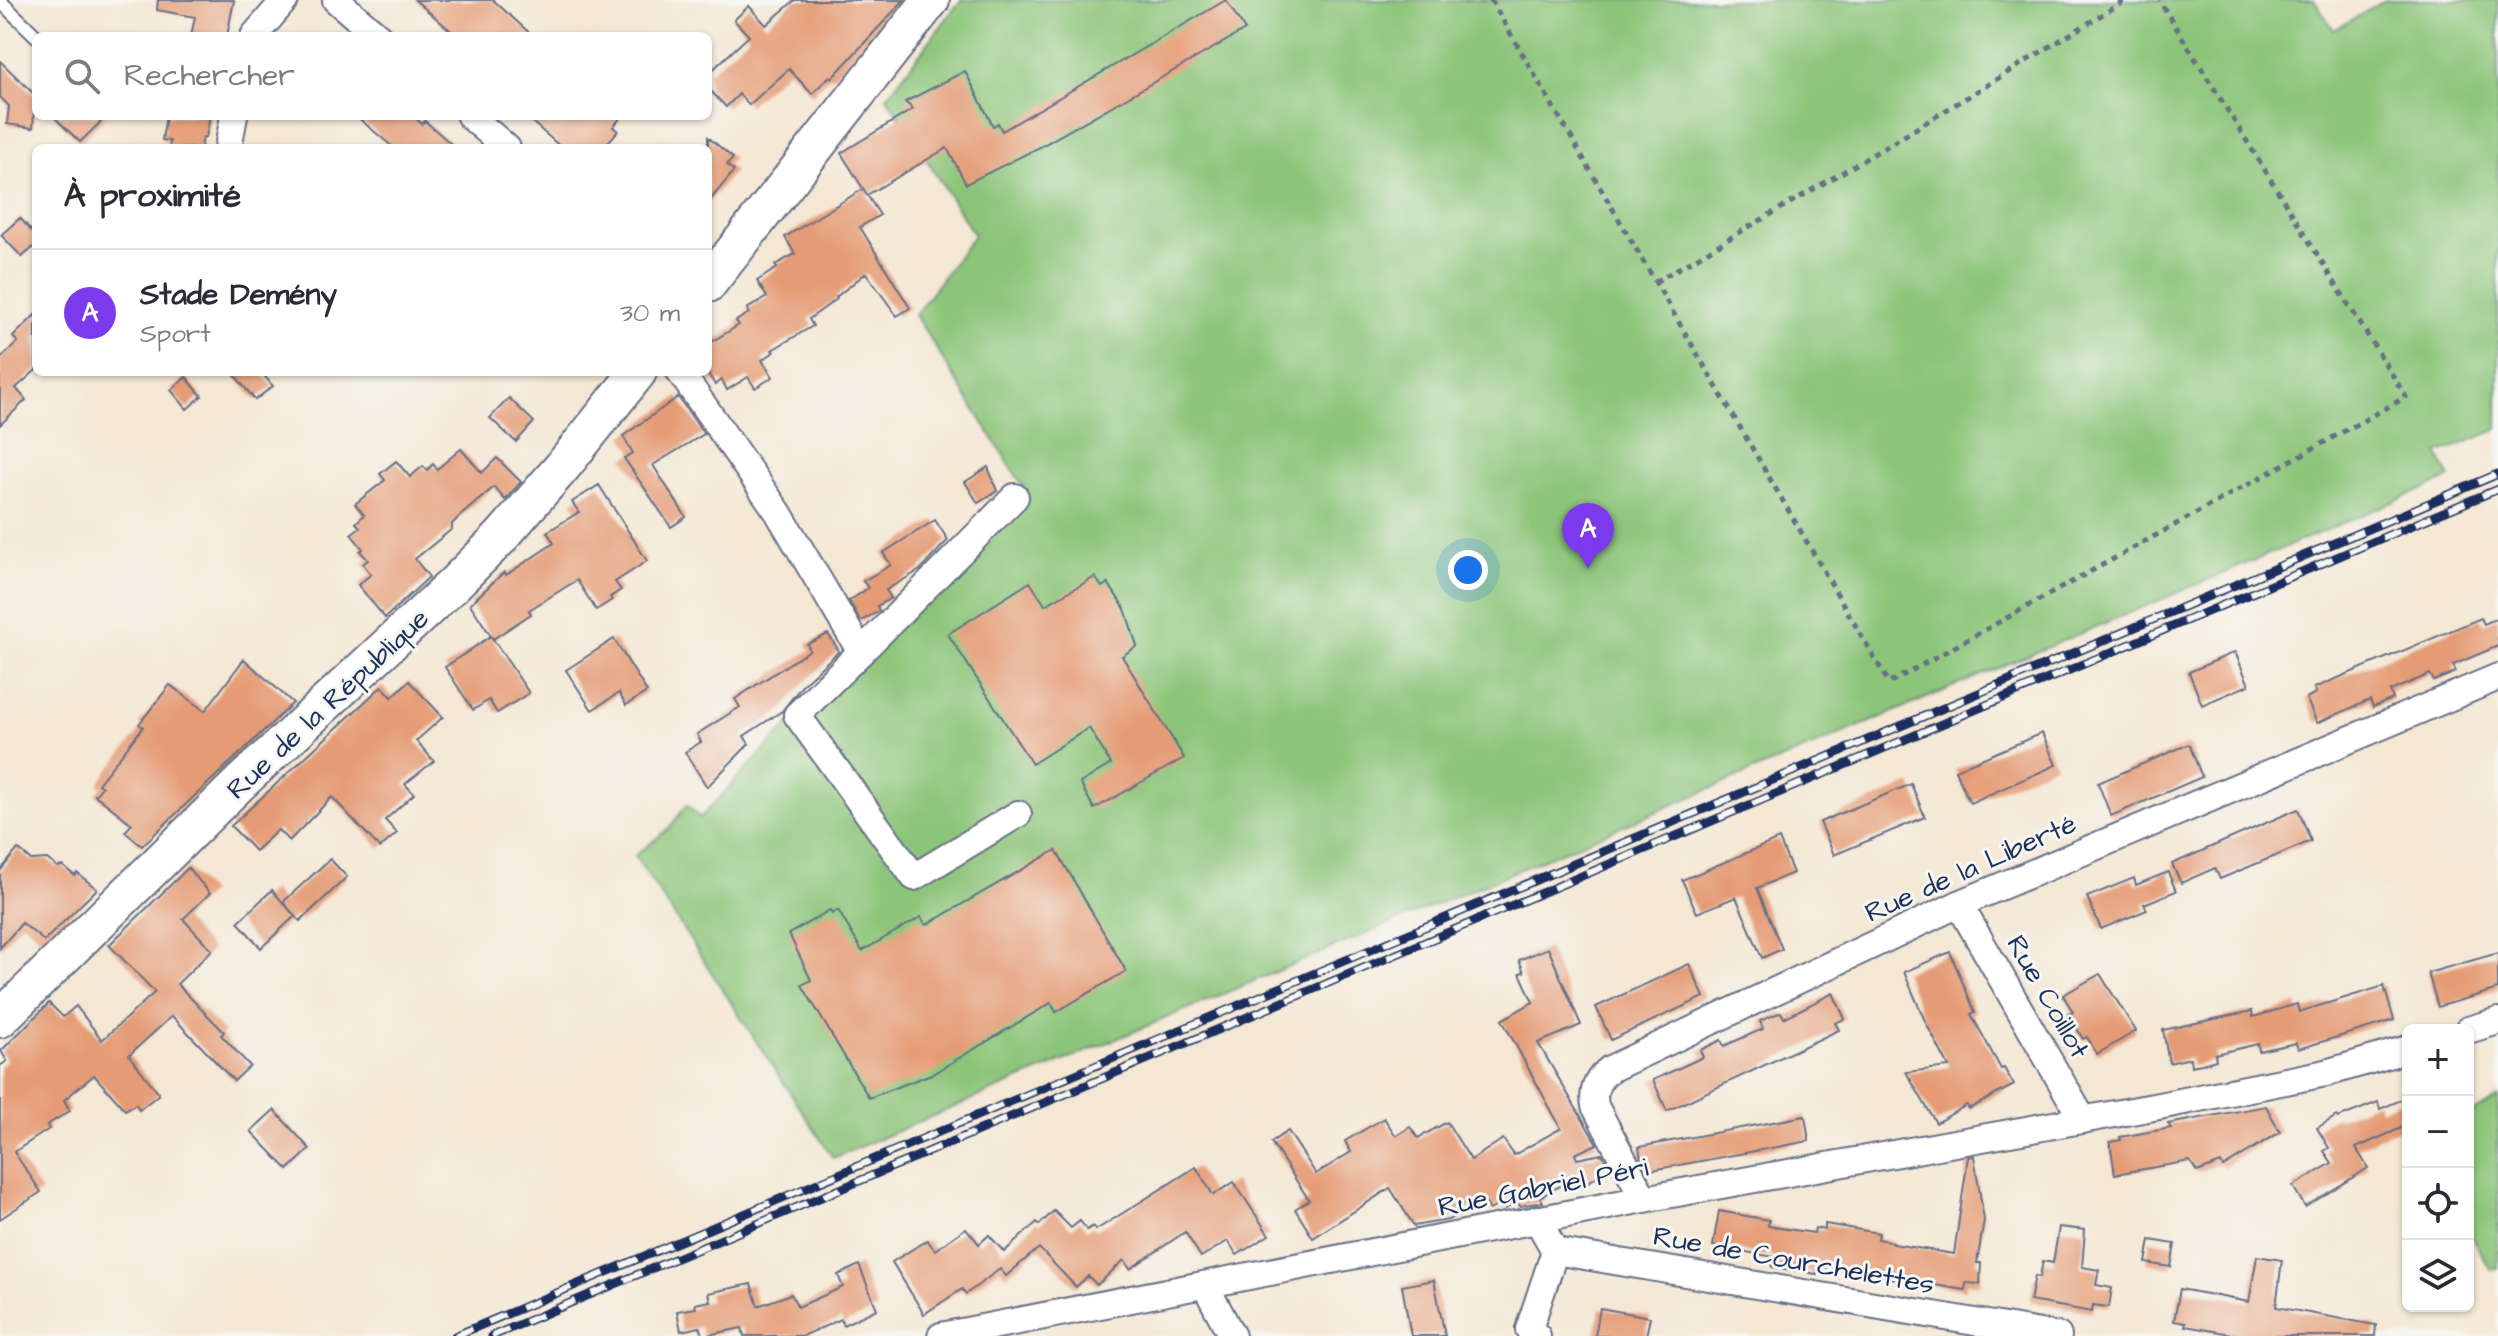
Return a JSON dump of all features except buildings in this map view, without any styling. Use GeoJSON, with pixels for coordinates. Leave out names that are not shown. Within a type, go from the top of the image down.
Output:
{"type":"FeatureCollection","features":[{"type":"Feature","properties":{"kind":"main road"},"geometry":{"type":"LineString","coordinates":[[712,279],[931,0]]}},
{"type":"Feature","properties":{"kind":"main road","name":"Rue de la République"},"geometry":{"type":"LineString","coordinates":[[0,1019],[240,783],[493,546],[563,466],[635,376]]}},
{"type":"Feature","properties":{"kind":"street"},"geometry":{"type":"LineString","coordinates":[[257,32],[285,0]]}},
{"type":"Feature","properties":{"kind":"street"},"geometry":{"type":"LineString","coordinates":[[336,0],[373,32]]}},
{"type":"Feature","properties":{"kind":"street"},"geometry":{"type":"LineString","coordinates":[[229,144],[233,120]]}},
{"type":"Feature","properties":{"kind":"street"},"geometry":{"type":"LineString","coordinates":[[475,120],[502,144]]}},
{"type":"Feature","properties":{"kind":"street"},"geometry":{"type":"LineString","coordinates":[[683,376],[778,512],[861,652]]}},
{"type":"Feature","properties":{"kind":"street"},"geometry":{"type":"LineString","coordinates":[[1015,497],[797,715],[914,877],[1018,814]]}},
{"type":"Feature","properties":{"kind":"street","name":"Rue de la Liberté"},"geometry":{"type":"LineString","coordinates":[[1644,1199],[1595,1106],[1595,1088],[1603,1074],[1959,904],[2498,677]]}},
{"type":"Feature","properties":{"kind":"street","name":"Rue Coillot"},"geometry":{"type":"LineString","coordinates":[[1959,904],[2083,1120]]}},
{"type":"Feature","properties":{"kind":"street"},"geometry":{"type":"LineString","coordinates":[[2474,1028],[2498,1021]]}},
{"type":"Feature","properties":{"kind":"street","name":"Rue Gabriel Péri"},"geometry":{"type":"LineString","coordinates":[[941,1336],[1537,1219],[2159,1106],[2326,1073],[2402,1051]]}},
{"type":"Feature","properties":{"kind":"street"},"geometry":{"type":"LineString","coordinates":[[1528,1334],[1555,1251],[1537,1219]]}},
{"type":"Feature","properties":{"kind":"street","name":"Rue de Courchelettes"},"geometry":{"type":"LineString","coordinates":[[1555,1251],[2058,1336]]}},
{"type":"Feature","properties":{"kind":"street"},"geometry":{"type":"LineString","coordinates":[[1205,1285],[1232,1336]]}},
{"type":"Feature","properties":{"kind":"lane"},"geometry":{"type":"LineString","coordinates":[[0,1],[32,32]]}},
{"type":"Feature","properties":{"kind":"path"},"geometry":{"type":"LineString","coordinates":[[1491,0],[1889,683],[2406,397],[2159,0]]}},
{"type":"Feature","properties":{"kind":"path"},"geometry":{"type":"LineString","coordinates":[[1655,282],[1894,142],[2126,0]]}},
{"type":"Feature","properties":{"kind":"green space"},"geometry":{"type":"Polygon","coordinates":[[[961,0],[2314,0],[2334,30],[2386,0],[2498,0],[2498,429],[2438,454],[2450,478],[833,1158],[635,856],[669,828],[687,805],[700,818],[858,652],[1023,486],[915,315],[974,235],[887,97],[961,0]]]}},
{"type":"Feature","properties":{"kind":"green space"},"geometry":{"type":"Polygon","coordinates":[[[2498,1097],[2498,1269],[2491,1270],[2474,1241],[2474,1112],[2498,1097]]]}},
{"type":"Feature","properties":{"kind":"railway"},"geometry":{"type":"LineString","coordinates":[[455,1336],[2498,474]]}},
{"type":"Feature","properties":{"kind":"railway"},"geometry":{"type":"LineString","coordinates":[[492,1336],[2498,489]]}},
{"type":"Feature","properties":{"kind":"place","name":"Stade Demény"},"geometry":{"type":"Point","coordinates":[1588,569]}}]}
